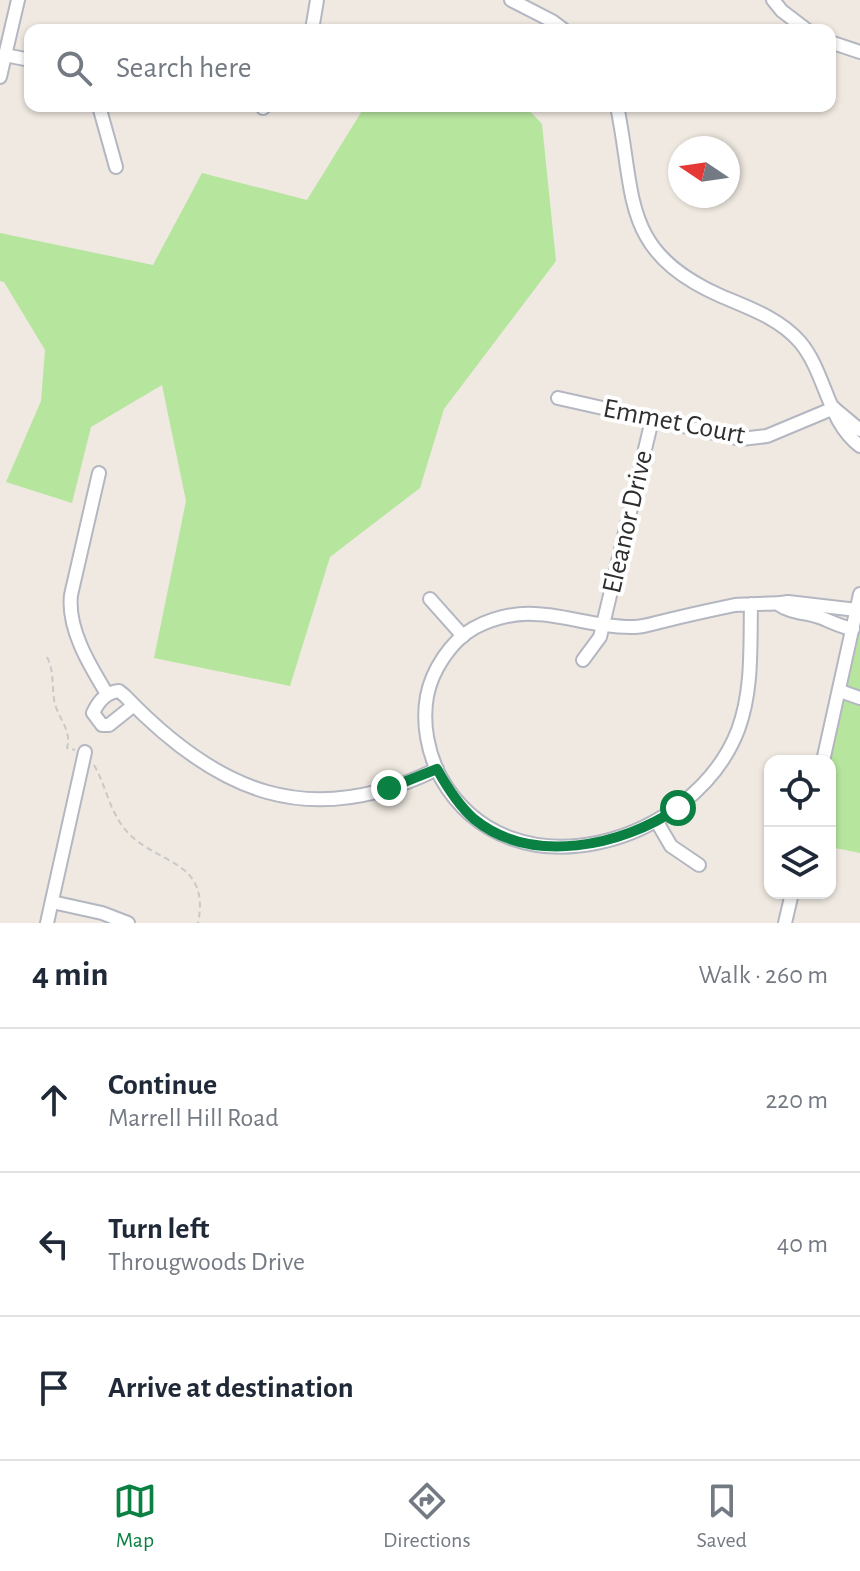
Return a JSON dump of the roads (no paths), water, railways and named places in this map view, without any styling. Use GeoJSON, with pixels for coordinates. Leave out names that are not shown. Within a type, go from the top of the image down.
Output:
{"type":"FeatureCollection","features":[{"type":"Feature","properties":{"kind":"street"},"geometry":{"type":"LineString","coordinates":[[0,77],[18,0]]}},
{"type":"Feature","properties":{"kind":"street"},"geometry":{"type":"LineString","coordinates":[[313,24],[317,0]]}},
{"type":"Feature","properties":{"kind":"street"},"geometry":{"type":"LineString","coordinates":[[511,0],[556,24]]}},
{"type":"Feature","properties":{"kind":"street"},"geometry":{"type":"LineString","coordinates":[[773,0],[799,24]]}},
{"type":"Feature","properties":{"kind":"street"},"geometry":{"type":"LineString","coordinates":[[836,44],[860,52]]}},
{"type":"Feature","properties":{"kind":"street"},"geometry":{"type":"LineString","coordinates":[[5,55],[24,59]]}},
{"type":"Feature","properties":{"kind":"street"},"geometry":{"type":"LineString","coordinates":[[101,112],[116,167]]}},
{"type":"Feature","properties":{"kind":"street"},"geometry":{"type":"LineString","coordinates":[[618,112],[633,206],[639,226],[654,249],[687,279],[762,314],[789,331],[813,360],[844,431],[860,446]]}},
{"type":"Feature","properties":{"kind":"street","name":"Emmet Court"},"geometry":{"type":"LineString","coordinates":[[558,398],[726,437],[754,439],[834,408]]}},
{"type":"Feature","properties":{"kind":"street"},"geometry":{"type":"LineString","coordinates":[[834,408],[860,430]]}},
{"type":"Feature","properties":{"kind":"street","name":"Eleanor Drive"},"geometry":{"type":"LineString","coordinates":[[583,660],[596,646],[604,623],[652,420]]}},
{"type":"Feature","properties":{"kind":"street"},"geometry":{"type":"LineString","coordinates":[[99,473],[71,595],[70,614],[96,676],[107,694]]}},
{"type":"Feature","properties":{"kind":"street"},"geometry":{"type":"LineString","coordinates":[[824,755],[860,594]]}},
{"type":"Feature","properties":{"kind":"street"},"geometry":{"type":"LineString","coordinates":[[430,599],[463,636]]}},
{"type":"Feature","properties":{"kind":"street"},"geometry":{"type":"LineString","coordinates":[[751,604],[747,698],[737,730],[708,780],[678,808],[657,822],[605,841],[547,845],[508,838],[473,818],[457,801],[437,769],[425,722],[427,693],[438,668],[463,636],[476,627],[505,616],[536,612],[636,627],[735,605],[751,604],[778,604],[787,610],[827,613],[837,606],[857,610]]}},
{"type":"Feature","properties":{"kind":"street"},"geometry":{"type":"LineString","coordinates":[[827,613],[834,625],[853,629]]}},
{"type":"Feature","properties":{"kind":"street"},"geometry":{"type":"LineString","coordinates":[[134,705],[109,725],[102,725],[93,713],[107,694],[119,691],[134,705],[164,735],[199,760],[249,787],[281,797],[310,800],[372,792],[403,784],[437,769]]}},
{"type":"Feature","properties":{"kind":"street"},"geometry":{"type":"LineString","coordinates":[[840,691],[860,698]]}},
{"type":"Feature","properties":{"kind":"street"},"geometry":{"type":"LineString","coordinates":[[47,923],[85,752]]}},
{"type":"Feature","properties":{"kind":"street"},"geometry":{"type":"LineString","coordinates":[[657,822],[671,846],[699,865]]}},
{"type":"Feature","properties":{"kind":"street"},"geometry":{"type":"LineString","coordinates":[[785,923],[791,899]]}},
{"type":"Feature","properties":{"kind":"street"},"geometry":{"type":"LineString","coordinates":[[52,902],[102,913],[128,923]]}}]}
